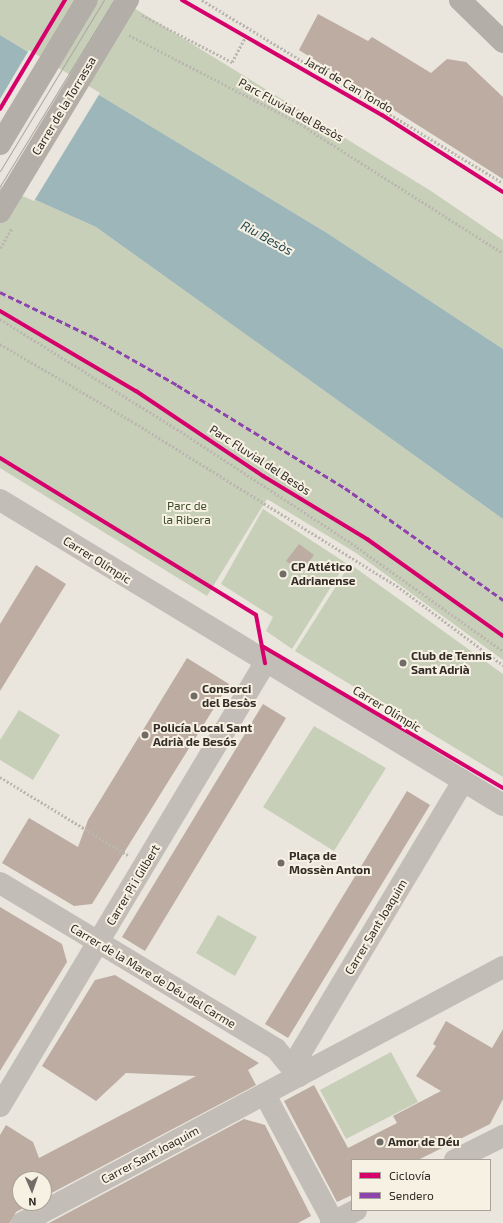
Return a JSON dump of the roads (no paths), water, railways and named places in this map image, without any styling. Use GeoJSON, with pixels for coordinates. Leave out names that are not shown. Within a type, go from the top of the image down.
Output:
{"type":"FeatureCollection","features":[{"type":"Feature","properties":{"kind":"street"},"geometry":{"type":"LineString","coordinates":[[0,144],[87,0]]}},
{"type":"Feature","properties":{"kind":"street"},"geometry":{"type":"LineString","coordinates":[[460,0],[503,42]]}},
{"type":"Feature","properties":{"kind":"street","name":"Carrer de la Torrassa"},"geometry":{"type":"LineString","coordinates":[[0,212],[132,5]]}},
{"type":"Feature","properties":{"kind":"street","name":"Carrer Olímpic"},"geometry":{"type":"LineString","coordinates":[[0,500],[265,663],[503,805]]}},
{"type":"Feature","properties":{"kind":"street","name":"Carrer Pi i Gilbert"},"geometry":{"type":"LineString","coordinates":[[0,1106],[145,866],[265,663]]}},
{"type":"Feature","properties":{"kind":"street","name":"Carrer Sant Joaquim"},"geometry":{"type":"LineString","coordinates":[[299,1076],[301,1052],[463,781]]}},
{"type":"Feature","properties":{"kind":"street","name":"Carrer de la Mare de Déu del Carme"},"geometry":{"type":"LineString","coordinates":[[0,883],[98,944],[276,1049],[299,1076]]}},
{"type":"Feature","properties":{"kind":"street","name":"Carrer Sant Joaquim"},"geometry":{"type":"LineString","coordinates":[[22,1223],[503,967]]}},
{"type":"Feature","properties":{"kind":"street"},"geometry":{"type":"LineString","coordinates":[[265,1095],[333,1223],[354,1211]]}},
{"type":"Feature","properties":{"kind":"street"},"geometry":{"type":"LineString","coordinates":[[457,1159],[503,1136]]}},
{"type":"Feature","properties":{"kind":"water","name":"Riu Besòs"},"geometry":{"type":"Polygon","coordinates":[[[0,35],[327,233],[503,349],[503,519],[96,227],[0,184],[0,35]]]}},
{"type":"Feature","properties":{"kind":"tram line"},"geometry":{"type":"LineString","coordinates":[[0,171],[104,0]]}},
{"type":"Feature","properties":{"kind":"tram line"},"geometry":{"type":"LineString","coordinates":[[0,186],[114,0]]}},
{"type":"Feature","properties":{"kind":"place","name":"CP Atlético Adrianense"},"geometry":{"type":"Point","coordinates":[283,574]}},
{"type":"Feature","properties":{"kind":"place","name":"Club de Tennis Sant Adrià"},"geometry":{"type":"Point","coordinates":[403,663]}},
{"type":"Feature","properties":{"kind":"place","name":"Consorci del Besòs"},"geometry":{"type":"Point","coordinates":[194,696]}},
{"type":"Feature","properties":{"kind":"place","name":"Policía Local Sant Adrià de Besós"},"geometry":{"type":"Point","coordinates":[145,735]}},
{"type":"Feature","properties":{"kind":"place","name":"Plaça de Mossèn Anton"},"geometry":{"type":"Point","coordinates":[281,863]}},
{"type":"Feature","properties":{"kind":"place","name":"Amor de Déu"},"geometry":{"type":"Point","coordinates":[380,1142]}},
{"type":"Feature","properties":{"kind":"park label","name":"Parc de la Ribera"},"geometry":{"type":"Point","coordinates":[187,513]}}]}
